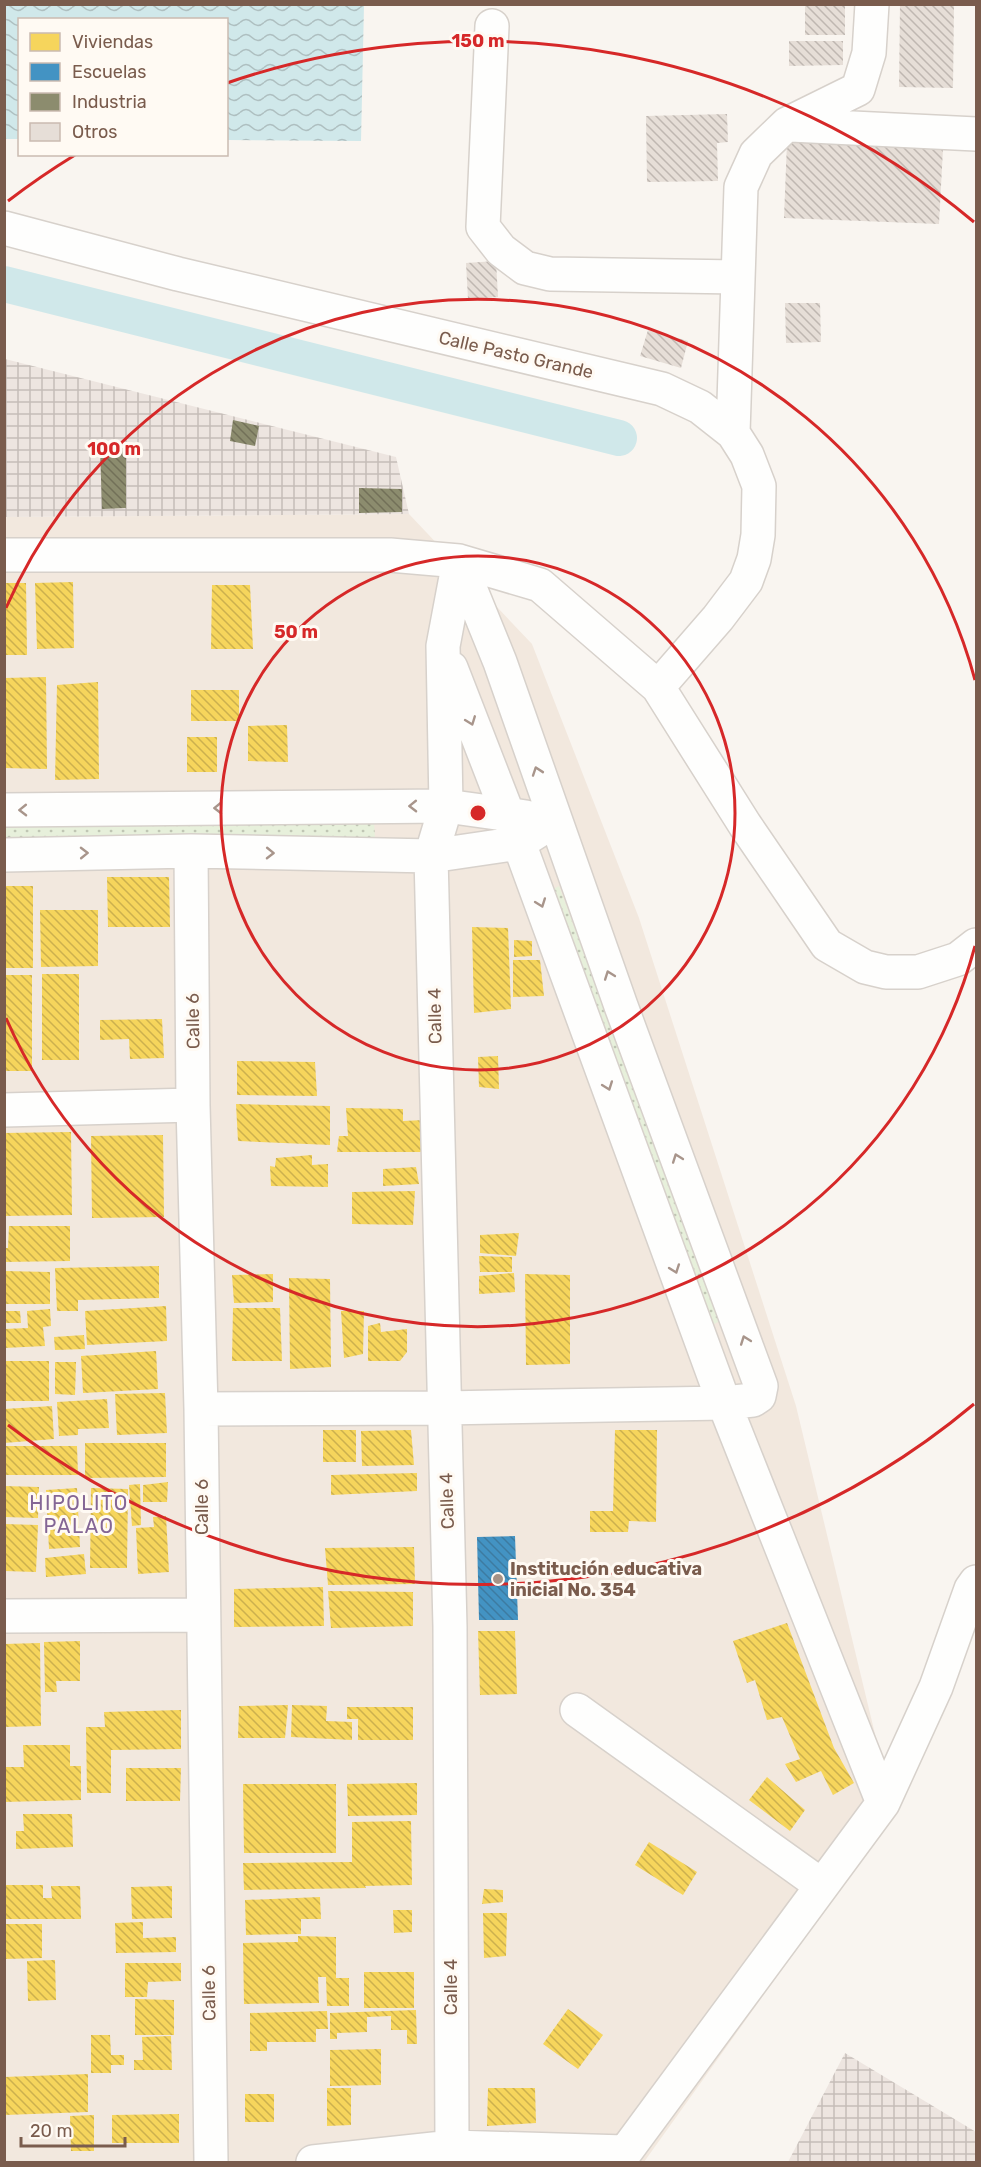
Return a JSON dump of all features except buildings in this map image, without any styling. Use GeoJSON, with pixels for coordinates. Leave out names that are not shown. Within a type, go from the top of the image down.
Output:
{"type":"FeatureCollection","features":[{"type":"Feature","properties":{"kind":"street"},"geometry":{"type":"LineString","coordinates":[[733,433],[741,187],[756,154],[787,124],[858,89],[869,53],[872,4]]}},
{"type":"Feature","properties":{"kind":"street"},"geometry":{"type":"LineString","coordinates":[[492,26],[483,227],[501,250],[525,268],[550,274],[738,278]]}},
{"type":"Feature","properties":{"kind":"street"},"geometry":{"type":"LineString","coordinates":[[787,124],[976,134]]}},
{"type":"Feature","properties":{"kind":"street","name":"Calle Pasto Grande"},"geometry":{"type":"LineString","coordinates":[[4,228],[189,277],[662,389],[700,407],[733,433],[747,455],[759,486],[758,535],[754,559],[746,581],[718,618],[658,687]]}},
{"type":"Feature","properties":{"kind":"street"},"geometry":{"type":"LineString","coordinates":[[4,555],[390,555],[459,561],[540,585],[658,687],[745,825],[827,945],[865,967],[886,972],[918,972],[970,953]]}},
{"type":"Feature","properties":{"kind":"street"},"geometry":{"type":"LineString","coordinates":[[201,1409],[724,1403],[753,1400],[759,1396],[761,1386],[554,821],[500,662],[459,561]]}},
{"type":"Feature","properties":{"kind":"street","name":"Calle 4"},"geometry":{"type":"LineString","coordinates":[[452,2147],[450,1627],[431,856],[446,806],[443,646],[459,561]]}},
{"type":"Feature","properties":{"kind":"street"},"geometry":{"type":"LineString","coordinates":[[443,646],[513,829],[724,1403],[883,1803]]}},
{"type":"Feature","properties":{"kind":"street"},"geometry":{"type":"LineString","coordinates":[[4,810],[446,806],[513,829]]}},
{"type":"Feature","properties":{"kind":"street"},"geometry":{"type":"LineString","coordinates":[[4,855],[191,851],[431,856],[513,829],[554,821]]}},
{"type":"Feature","properties":{"kind":"street","name":"Calle 6"},"geometry":{"type":"LineString","coordinates":[[191,851],[193,1105],[201,1409],[211,2163]]}},
{"type":"Feature","properties":{"kind":"street"},"geometry":{"type":"LineString","coordinates":[[4,1110],[193,1105]]}},
{"type":"Feature","properties":{"kind":"street"},"geometry":{"type":"LineString","coordinates":[[314,2163],[452,2147],[621,2157],[883,1803],[936,1687],[971,1589],[976,1582]]}},
{"type":"Feature","properties":{"kind":"street"},"geometry":{"type":"LineString","coordinates":[[4,1616],[202,1615]]}},
{"type":"Feature","properties":{"kind":"street"},"geometry":{"type":"LineString","coordinates":[[577,1710],[821,1885]]}},
{"type":"Feature","properties":{"kind":"shaded area"},"geometry":{"type":"Polygon","coordinates":[[[5,359],[396,457],[409,514],[5,517],[5,359]]]}},
{"type":"Feature","properties":{"kind":"shaded area"},"geometry":{"type":"Polygon","coordinates":[[[409,514],[532,644],[639,918],[796,1406],[894,1813],[644,2162],[5,2162],[4,517],[409,514]]]}},
{"type":"Feature","properties":{"kind":"shaded area"},"geometry":{"type":"Polygon","coordinates":[[[845,2053],[976,2132],[976,2162],[788,2162],[845,2053]]]}},
{"type":"Feature","properties":{"kind":"green space"},"geometry":{"type":"Polygon","coordinates":[[[374,822],[375,837],[5,840],[4,826],[374,822]]]}},
{"type":"Feature","properties":{"kind":"green space"},"geometry":{"type":"Polygon","coordinates":[[[559,886],[720,1321],[712,1325],[551,890],[559,886]]]}},
{"type":"Feature","properties":{"kind":"water"},"geometry":{"type":"Polygon","coordinates":[[[5,4],[364,5],[361,141],[228,140],[228,18],[18,18],[18,139],[5,139],[5,4]]]}},
{"type":"Feature","properties":{"kind":"waterway"},"geometry":{"type":"LineString","coordinates":[[4,284],[619,438]]}},
{"type":"Feature","properties":{"kind":"place","name":"Institución educativa inicial No. 354"},"geometry":{"type":"Point","coordinates":[498,1579]}},
{"type":"Feature","properties":{"kind":"district","name":"HIPOLITO PALAO"},"geometry":{"type":"Point","coordinates":[79,1514]}}]}
